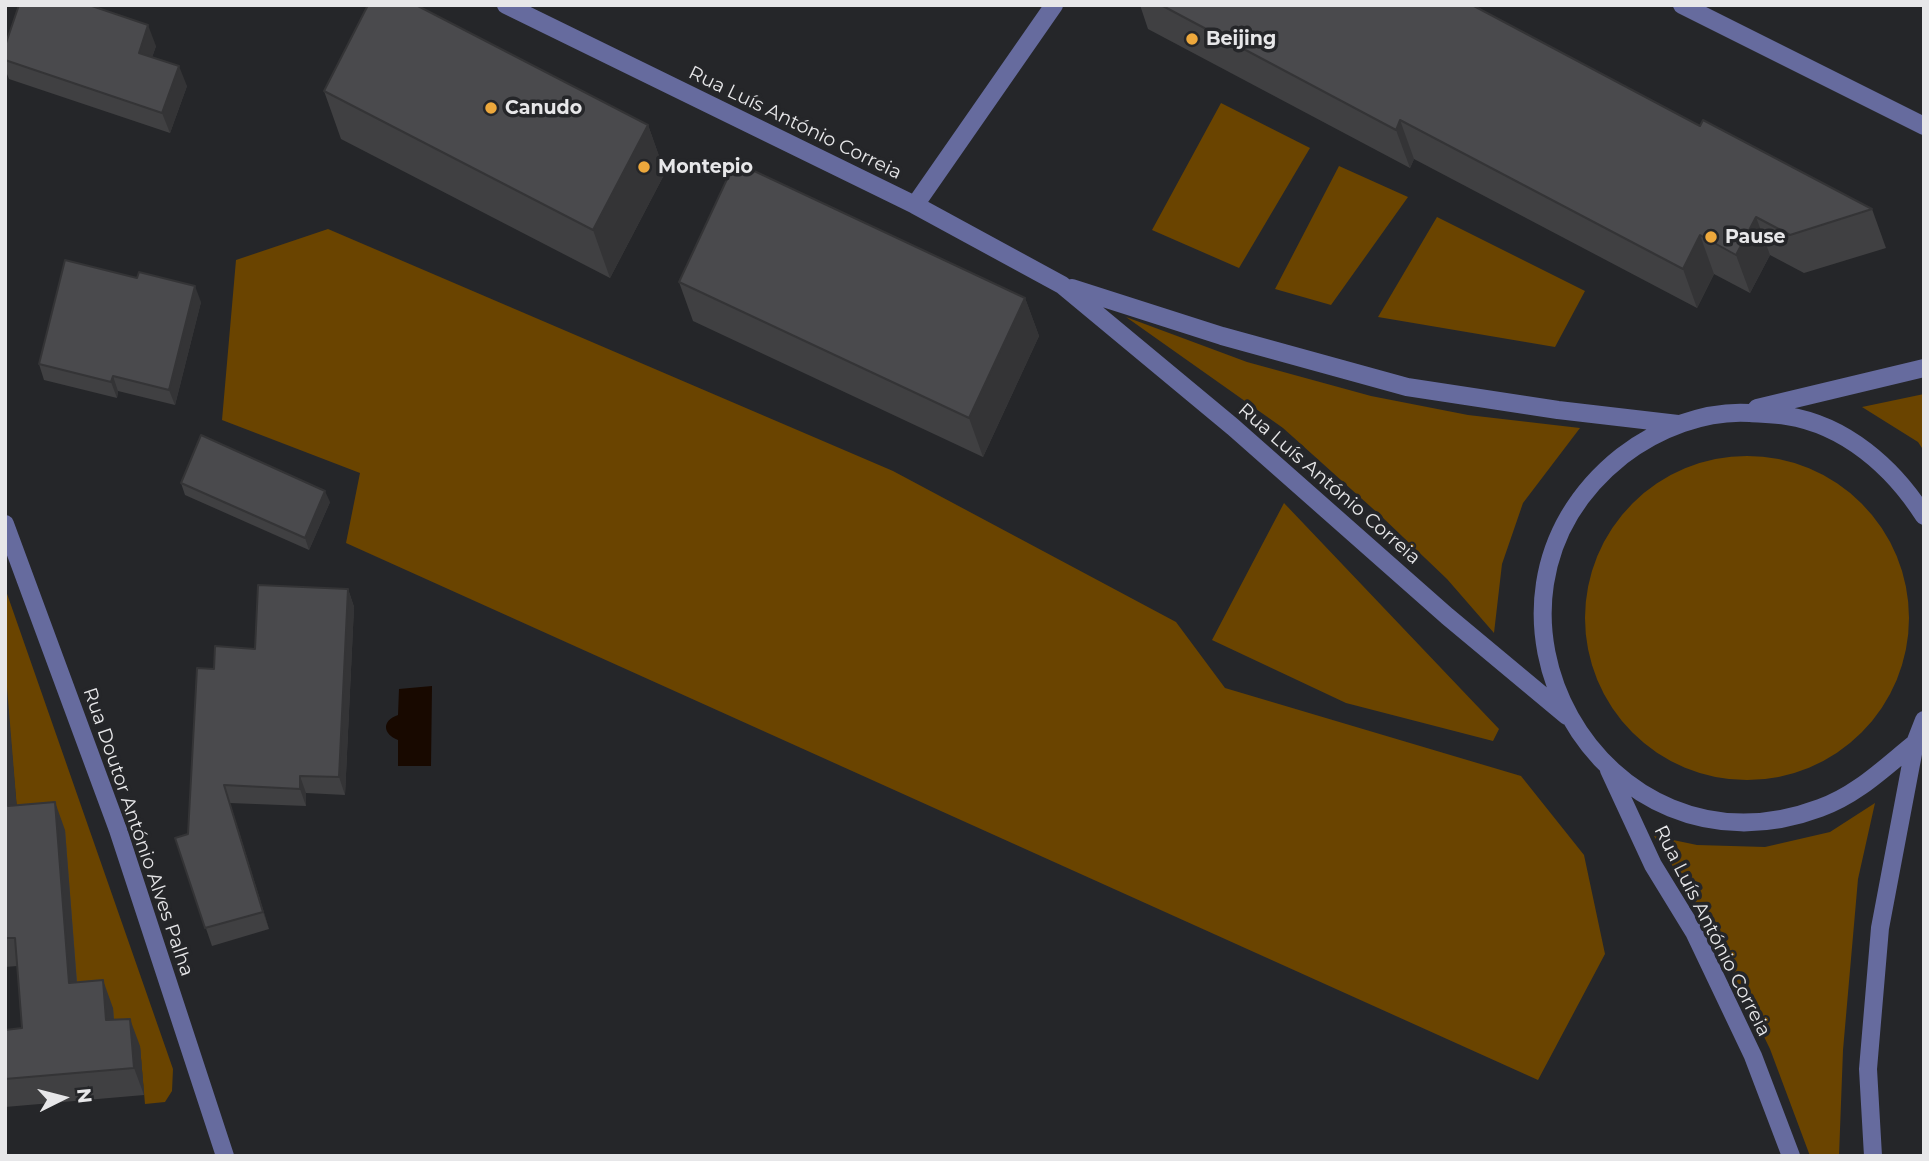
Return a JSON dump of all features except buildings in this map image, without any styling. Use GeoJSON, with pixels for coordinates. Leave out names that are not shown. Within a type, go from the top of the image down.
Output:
{"type":"FeatureCollection","features":[{"type":"Feature","properties":{"kind":"street","name":"Rua Luís António Correia"},"geometry":{"type":"LineString","coordinates":[[506,5],[915,205],[1062,285],[1222,336],[1407,387],[1558,410],[1678,424]]}},
{"type":"Feature","properties":{"kind":"street"},"geometry":{"type":"LineString","coordinates":[[915,205],[1054,5]]}},
{"type":"Feature","properties":{"kind":"street"},"geometry":{"type":"LineString","coordinates":[[1682,5],[1924,126]]}},
{"type":"Feature","properties":{"kind":"street","name":"Rua Luís António Correia"},"geometry":{"type":"LineString","coordinates":[[1062,285],[1233,427],[1447,616],[1567,716]]}},
{"type":"Feature","properties":{"kind":"street"},"geometry":{"type":"LineString","coordinates":[[1915,743],[1856,791],[1822,808],[1795,817],[1753,822],[1722,821],[1686,813],[1638,791],[1607,767],[1567,716],[1550,670],[1542,626],[1546,578],[1558,538],[1577,502],[1606,469],[1636,445],[1678,424],[1924,368]]}},
{"type":"Feature","properties":{"kind":"street"},"geometry":{"type":"LineString","coordinates":[[1740,412],[1788,416],[1836,433],[1866,451],[1899,481],[1924,516]]}},
{"type":"Feature","properties":{"kind":"street","name":"Rua Doutor António Alves Palha"},"geometry":{"type":"LineString","coordinates":[[5,524],[117,830],[225,1156]]}},
{"type":"Feature","properties":{"kind":"street"},"geometry":{"type":"LineString","coordinates":[[1873,1156],[1868,1069],[1880,928],[1915,743],[1924,720]]}},
{"type":"Feature","properties":{"kind":"street","name":"Rua Luís António Correia"},"geometry":{"type":"LineString","coordinates":[[1607,767],[1653,866],[1694,932],[1753,1056],[1791,1156]]}},
{"type":"Feature","properties":{"kind":"shaded area"},"geometry":{"type":"Polygon","coordinates":[[[1221,103],[1310,148],[1239,268],[1152,230],[1221,103]]]}},
{"type":"Feature","properties":{"kind":"shaded area"},"geometry":{"type":"Polygon","coordinates":[[[1339,166],[1408,197],[1331,305],[1275,289],[1339,166]]]}},
{"type":"Feature","properties":{"kind":"shaded area"},"geometry":{"type":"Polygon","coordinates":[[[1437,217],[1585,291],[1555,347],[1378,317],[1437,217]]]}},
{"type":"Feature","properties":{"kind":"shaded area"},"geometry":{"type":"Polygon","coordinates":[[[328,229],[893,471],[1176,622],[1225,688],[1521,776],[1584,855],[1605,954],[1538,1080],[346,543],[360,473],[222,420],[236,260],[328,229]]]}},
{"type":"Feature","properties":{"kind":"shaded area"},"geometry":{"type":"Polygon","coordinates":[[[1126,317],[1247,362],[1371,396],[1468,415],[1580,428],[1523,503],[1502,564],[1494,633],[1447,579],[1283,428],[1126,317]]]}},
{"type":"Feature","properties":{"kind":"shaded area"},"geometry":{"type":"Polygon","coordinates":[[[1924,394],[1924,451],[1918,442],[1862,407],[1924,394]]]}},
{"type":"Feature","properties":{"kind":"shaded area"},"geometry":{"type":"Polygon","coordinates":[[[1747,456],[1779,459],[1809,468],[1837,483],[1862,503],[1882,528],[1897,556],[1906,586],[1909,618],[1906,650],[1897,680],[1882,708],[1862,733],[1837,753],[1809,768],[1779,777],[1747,780],[1715,777],[1685,768],[1657,753],[1632,733],[1612,708],[1597,680],[1588,650],[1585,618],[1588,586],[1597,556],[1612,528],[1632,503],[1657,483],[1685,468],[1715,459],[1747,456]]]}},
{"type":"Feature","properties":{"kind":"shaded area"},"geometry":{"type":"Polygon","coordinates":[[[1284,503],[1499,729],[1493,741],[1346,703],[1212,640],[1284,503]]]}},
{"type":"Feature","properties":{"kind":"shaded area"},"geometry":{"type":"Polygon","coordinates":[[[5,588],[173,1069],[172,1091],[165,1102],[145,1104],[140,1047],[79,1010],[19,833],[5,675],[5,588]]]}},
{"type":"Feature","properties":{"kind":"shaded area"},"geometry":{"type":"Polygon","coordinates":[[[432,686],[431,766],[398,766],[398,740],[389,734],[386,727],[389,721],[398,715],[399,689],[432,686]]]}},
{"type":"Feature","properties":{"kind":"shaded area"},"geometry":{"type":"Polygon","coordinates":[[[1875,803],[1858,879],[1843,1050],[1839,1156],[1810,1156],[1770,1049],[1711,928],[1654,836],[1697,845],[1765,847],[1830,832],[1875,803]]]}},
{"type":"Feature","properties":{"kind":"place","name":"Beijing"},"geometry":{"type":"Point","coordinates":[1192,39]}},
{"type":"Feature","properties":{"kind":"place","name":"Canudo"},"geometry":{"type":"Point","coordinates":[491,108]}},
{"type":"Feature","properties":{"kind":"place","name":"Montepio"},"geometry":{"type":"Point","coordinates":[644,167]}},
{"type":"Feature","properties":{"kind":"place","name":"Pause"},"geometry":{"type":"Point","coordinates":[1711,237]}}]}
